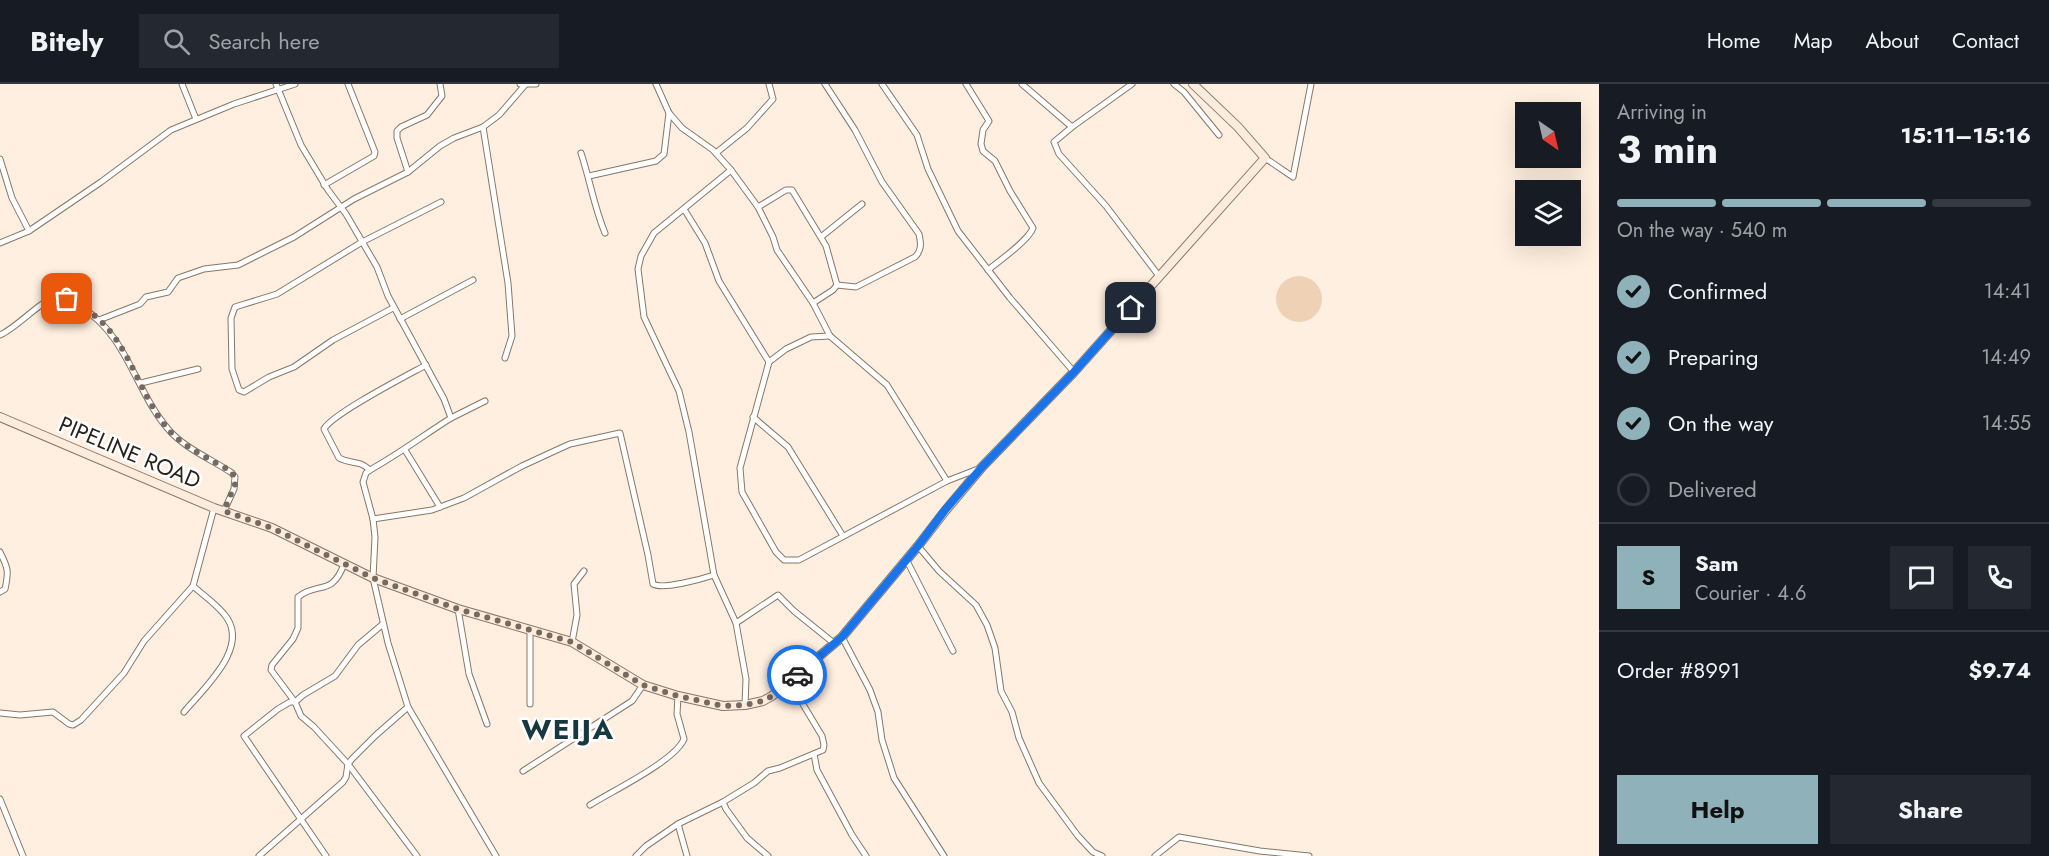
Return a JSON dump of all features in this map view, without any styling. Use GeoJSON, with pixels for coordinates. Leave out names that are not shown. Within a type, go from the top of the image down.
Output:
{"type":"FeatureCollection","features":[{"type":"Feature","properties":{"kind":"street"},"geometry":{"type":"LineString","coordinates":[[182,84],[196,119]]}},
{"type":"Feature","properties":{"kind":"street"},"geometry":{"type":"LineString","coordinates":[[0,243],[29,231],[171,130],[277,87],[295,84]]}},
{"type":"Feature","properties":{"kind":"street"},"geometry":{"type":"LineString","coordinates":[[324,185],[374,156],[375,152],[348,84]]}},
{"type":"Feature","properties":{"kind":"street"},"geometry":{"type":"LineString","coordinates":[[408,172],[397,138],[397,131],[427,115],[442,96],[440,84]]}},
{"type":"Feature","properties":{"kind":"street"},"geometry":{"type":"LineString","coordinates":[[99,320],[140,304],[146,297],[168,292],[178,278],[204,269],[238,265],[294,237],[354,199],[408,172],[440,146],[483,127],[499,115],[522,85],[536,84]]}},
{"type":"Feature","properties":{"kind":"street"},"geometry":{"type":"LineString","coordinates":[[656,84],[669,113],[682,129],[716,153],[731,170],[758,207],[777,250],[813,303],[830,336],[887,385],[947,481]]}},
{"type":"Feature","properties":{"kind":"street"},"geometry":{"type":"LineString","coordinates":[[716,153],[764,112],[773,99],[770,84]]}},
{"type":"Feature","properties":{"kind":"street"},"geometry":{"type":"LineString","coordinates":[[825,84],[855,130],[882,182],[901,211],[915,226],[921,243],[919,253],[915,257],[863,284],[851,287],[837,285]]}},
{"type":"Feature","properties":{"kind":"street"},"geometry":{"type":"LineString","coordinates":[[882,84],[920,141],[925,163],[954,225],[1010,298],[1074,372]]}},
{"type":"Feature","properties":{"kind":"street"},"geometry":{"type":"LineString","coordinates":[[966,84],[988,121],[983,130],[981,144],[983,151],[995,161],[1033,228],[1026,238],[988,270]]}},
{"type":"Feature","properties":{"kind":"street"},"geometry":{"type":"LineString","coordinates":[[1022,84],[1072,127]]}},
{"type":"Feature","properties":{"kind":"street"},"geometry":{"type":"LineString","coordinates":[[1115,84],[1121,91]]}},
{"type":"Feature","properties":{"kind":"street"},"geometry":{"type":"LineString","coordinates":[[1132,84],[1054,142],[1059,154],[1106,206],[1159,276]]}},
{"type":"Feature","properties":{"kind":"street"},"geometry":{"type":"LineString","coordinates":[[1174,84],[1184,92],[1219,135]]}},
{"type":"Feature","properties":{"kind":"street"},"geometry":{"type":"LineString","coordinates":[[1193,84],[1238,127],[1265,158],[1293,177],[1311,84]]}},
{"type":"Feature","properties":{"kind":"street"},"geometry":{"type":"LineString","coordinates":[[277,87],[301,145],[377,267],[393,308],[444,399],[451,418]]}},
{"type":"Feature","properties":{"kind":"street"},"geometry":{"type":"LineString","coordinates":[[589,176],[661,158],[664,154],[669,113]]}},
{"type":"Feature","properties":{"kind":"street"},"geometry":{"type":"LineString","coordinates":[[483,127],[508,282],[512,336],[505,358]]}},
{"type":"Feature","properties":{"kind":"street"},"geometry":{"type":"LineString","coordinates":[[581,153],[598,216],[605,233]]}},
{"type":"Feature","properties":{"kind":"street","name":"PIPELINE ROAD"},"geometry":{"type":"LineString","coordinates":[[0,417],[214,508],[272,528],[373,578],[458,609],[572,642],[643,685],[723,706],[745,705],[763,701],[772,696],[838,640],[982,467],[1074,372],[1265,158]]}},
{"type":"Feature","properties":{"kind":"street"},"geometry":{"type":"LineString","coordinates":[[0,159],[12,198],[29,231]]}},
{"type":"Feature","properties":{"kind":"street"},"geometry":{"type":"LineString","coordinates":[[731,170],[654,233],[641,256],[638,269],[644,317],[679,391],[689,432],[714,576],[736,623],[746,679],[745,705]]}},
{"type":"Feature","properties":{"kind":"street"},"geometry":{"type":"LineString","coordinates":[[758,207],[786,190],[792,190],[826,246],[837,285]]}},
{"type":"Feature","properties":{"kind":"street"},"geometry":{"type":"LineString","coordinates":[[393,308],[333,340],[294,367],[268,377],[244,392],[239,390],[232,369],[231,318],[235,308],[277,294],[362,242],[441,202]]}},
{"type":"Feature","properties":{"kind":"street"},"geometry":{"type":"LineString","coordinates":[[821,237],[862,204]]}},
{"type":"Feature","properties":{"kind":"street"},"geometry":{"type":"LineString","coordinates":[[684,209],[705,243],[719,281],[769,362]]}},
{"type":"Feature","properties":{"kind":"street"},"geometry":{"type":"LineString","coordinates":[[400,319],[473,280]]}},
{"type":"Feature","properties":{"kind":"street"},"geometry":{"type":"LineString","coordinates":[[813,303],[837,285]]}},
{"type":"Feature","properties":{"kind":"street"},"geometry":{"type":"LineString","coordinates":[[0,335],[25,320],[47,300],[57,297],[67,299],[99,320],[117,340],[148,400],[168,430],[232,472],[235,477],[234,489],[224,511]]}},
{"type":"Feature","properties":{"kind":"street"},"geometry":{"type":"LineString","coordinates":[[830,336],[811,337],[786,349],[769,362],[740,468],[742,492],[776,552],[784,560],[799,561],[947,481],[982,467]]}},
{"type":"Feature","properties":{"kind":"street"},"geometry":{"type":"LineString","coordinates":[[370,470],[363,463],[349,462],[339,458],[324,429],[344,412],[426,365]]}},
{"type":"Feature","properties":{"kind":"street"},"geometry":{"type":"LineString","coordinates":[[141,383],[198,369]]}},
{"type":"Feature","properties":{"kind":"street"},"geometry":{"type":"LineString","coordinates":[[485,400],[451,418],[405,450],[370,470],[366,473],[363,483],[373,519],[375,537],[373,578],[382,624],[408,707],[496,856]]}},
{"type":"Feature","properties":{"kind":"street"},"geometry":{"type":"LineString","coordinates":[[753,417],[788,447],[843,536]]}},
{"type":"Feature","properties":{"kind":"street"},"geometry":{"type":"LineString","coordinates":[[373,519],[425,512],[440,507],[464,498],[522,466],[561,448],[620,433],[653,584],[656,587],[662,587],[714,576]]}},
{"type":"Feature","properties":{"kind":"street"},"geometry":{"type":"LineString","coordinates":[[405,450],[440,507]]}},
{"type":"Feature","properties":{"kind":"street"},"geometry":{"type":"LineString","coordinates":[[0,713],[20,715],[53,712],[74,725],[81,720],[124,673],[144,641],[193,586],[214,508]]}},
{"type":"Feature","properties":{"kind":"street"},"geometry":{"type":"LineString","coordinates":[[918,546],[939,571],[976,605],[987,625],[995,648],[1001,691],[1012,712],[1028,762],[1039,783],[1064,819],[1093,854],[1102,856]]}},
{"type":"Feature","properties":{"kind":"street"},"geometry":{"type":"LineString","coordinates":[[0,552],[8,567],[5,589],[0,592]]}},
{"type":"Feature","properties":{"kind":"street"},"geometry":{"type":"LineString","coordinates":[[906,559],[953,651]]}},
{"type":"Feature","properties":{"kind":"street"},"geometry":{"type":"LineString","coordinates":[[344,564],[340,576],[334,582],[326,587],[304,592],[297,597],[298,628],[293,639],[272,665],[271,670],[295,702],[301,716],[348,764],[417,856]]}},
{"type":"Feature","properties":{"kind":"street"},"geometry":{"type":"LineString","coordinates":[[572,642],[577,615],[574,584],[584,572]]}},
{"type":"Feature","properties":{"kind":"street"},"geometry":{"type":"LineString","coordinates":[[184,712],[225,662],[233,633],[224,614],[193,586]]}},
{"type":"Feature","properties":{"kind":"street"},"geometry":{"type":"LineString","coordinates":[[736,623],[778,595],[794,611],[838,640],[874,700],[882,740],[894,778],[944,856]]}},
{"type":"Feature","properties":{"kind":"street"},"geometry":{"type":"LineString","coordinates":[[458,609],[469,674],[487,724]]}},
{"type":"Feature","properties":{"kind":"street"},"geometry":{"type":"LineString","coordinates":[[326,856],[244,736],[278,709],[290,702],[295,702],[335,676],[358,645],[382,624]]}},
{"type":"Feature","properties":{"kind":"street"},"geometry":{"type":"LineString","coordinates":[[530,630],[530,704]]}},
{"type":"Feature","properties":{"kind":"street"},"geometry":{"type":"LineString","coordinates":[[636,856],[646,846],[678,824],[723,802],[754,783],[768,771],[823,750],[822,736],[789,681]]}},
{"type":"Feature","properties":{"kind":"street"},"geometry":{"type":"LineString","coordinates":[[523,771],[632,701],[643,685]]}},
{"type":"Feature","properties":{"kind":"street"},"geometry":{"type":"LineString","coordinates":[[590,805],[656,766],[680,746],[684,739],[677,714],[678,696]]}},
{"type":"Feature","properties":{"kind":"street"},"geometry":{"type":"LineString","coordinates":[[260,856],[343,782],[348,764],[408,707]]}},
{"type":"Feature","properties":{"kind":"street"},"geometry":{"type":"LineString","coordinates":[[814,754],[817,770],[866,856]]}},
{"type":"Feature","properties":{"kind":"street"},"geometry":{"type":"LineString","coordinates":[[0,800],[22,856]]}},
{"type":"Feature","properties":{"kind":"street"},"geometry":{"type":"LineString","coordinates":[[723,802],[747,838],[768,856]]}},
{"type":"Feature","properties":{"kind":"street"},"geometry":{"type":"LineString","coordinates":[[678,824],[687,856]]}},
{"type":"Feature","properties":{"kind":"street"},"geometry":{"type":"LineString","coordinates":[[1155,856],[1179,837],[1260,851],[1309,856]]}},
{"type":"Feature","properties":{"kind":"shaded area"},"geometry":{"type":"Polygon","coordinates":[[[1304,276],[1316,282],[1321,290],[1321,308],[1316,316],[1308,321],[1294,322],[1286,319],[1279,312],[1276,294],[1279,286],[1286,279],[1304,276]]]}},
{"type":"Feature","properties":{"kind":"way so far"},"geometry":{"type":"LineString","coordinates":[[67,299],[95,316],[117,340],[148,400],[168,430],[232,472],[236,482],[224,511],[272,528],[373,578],[458,609],[572,642],[643,685],[678,696],[723,706],[745,705],[763,701],[772,696],[797,675]]}},
{"type":"Feature","properties":{"kind":"district","name":"WEIJA"},"geometry":{"type":"Point","coordinates":[568,729]}},
{"type":"Feature","properties":{"kind":"route"},"geometry":{"type":"LineString","coordinates":[[797,675],[842,637],[982,467],[1074,372],[1131,308]]}}]}
